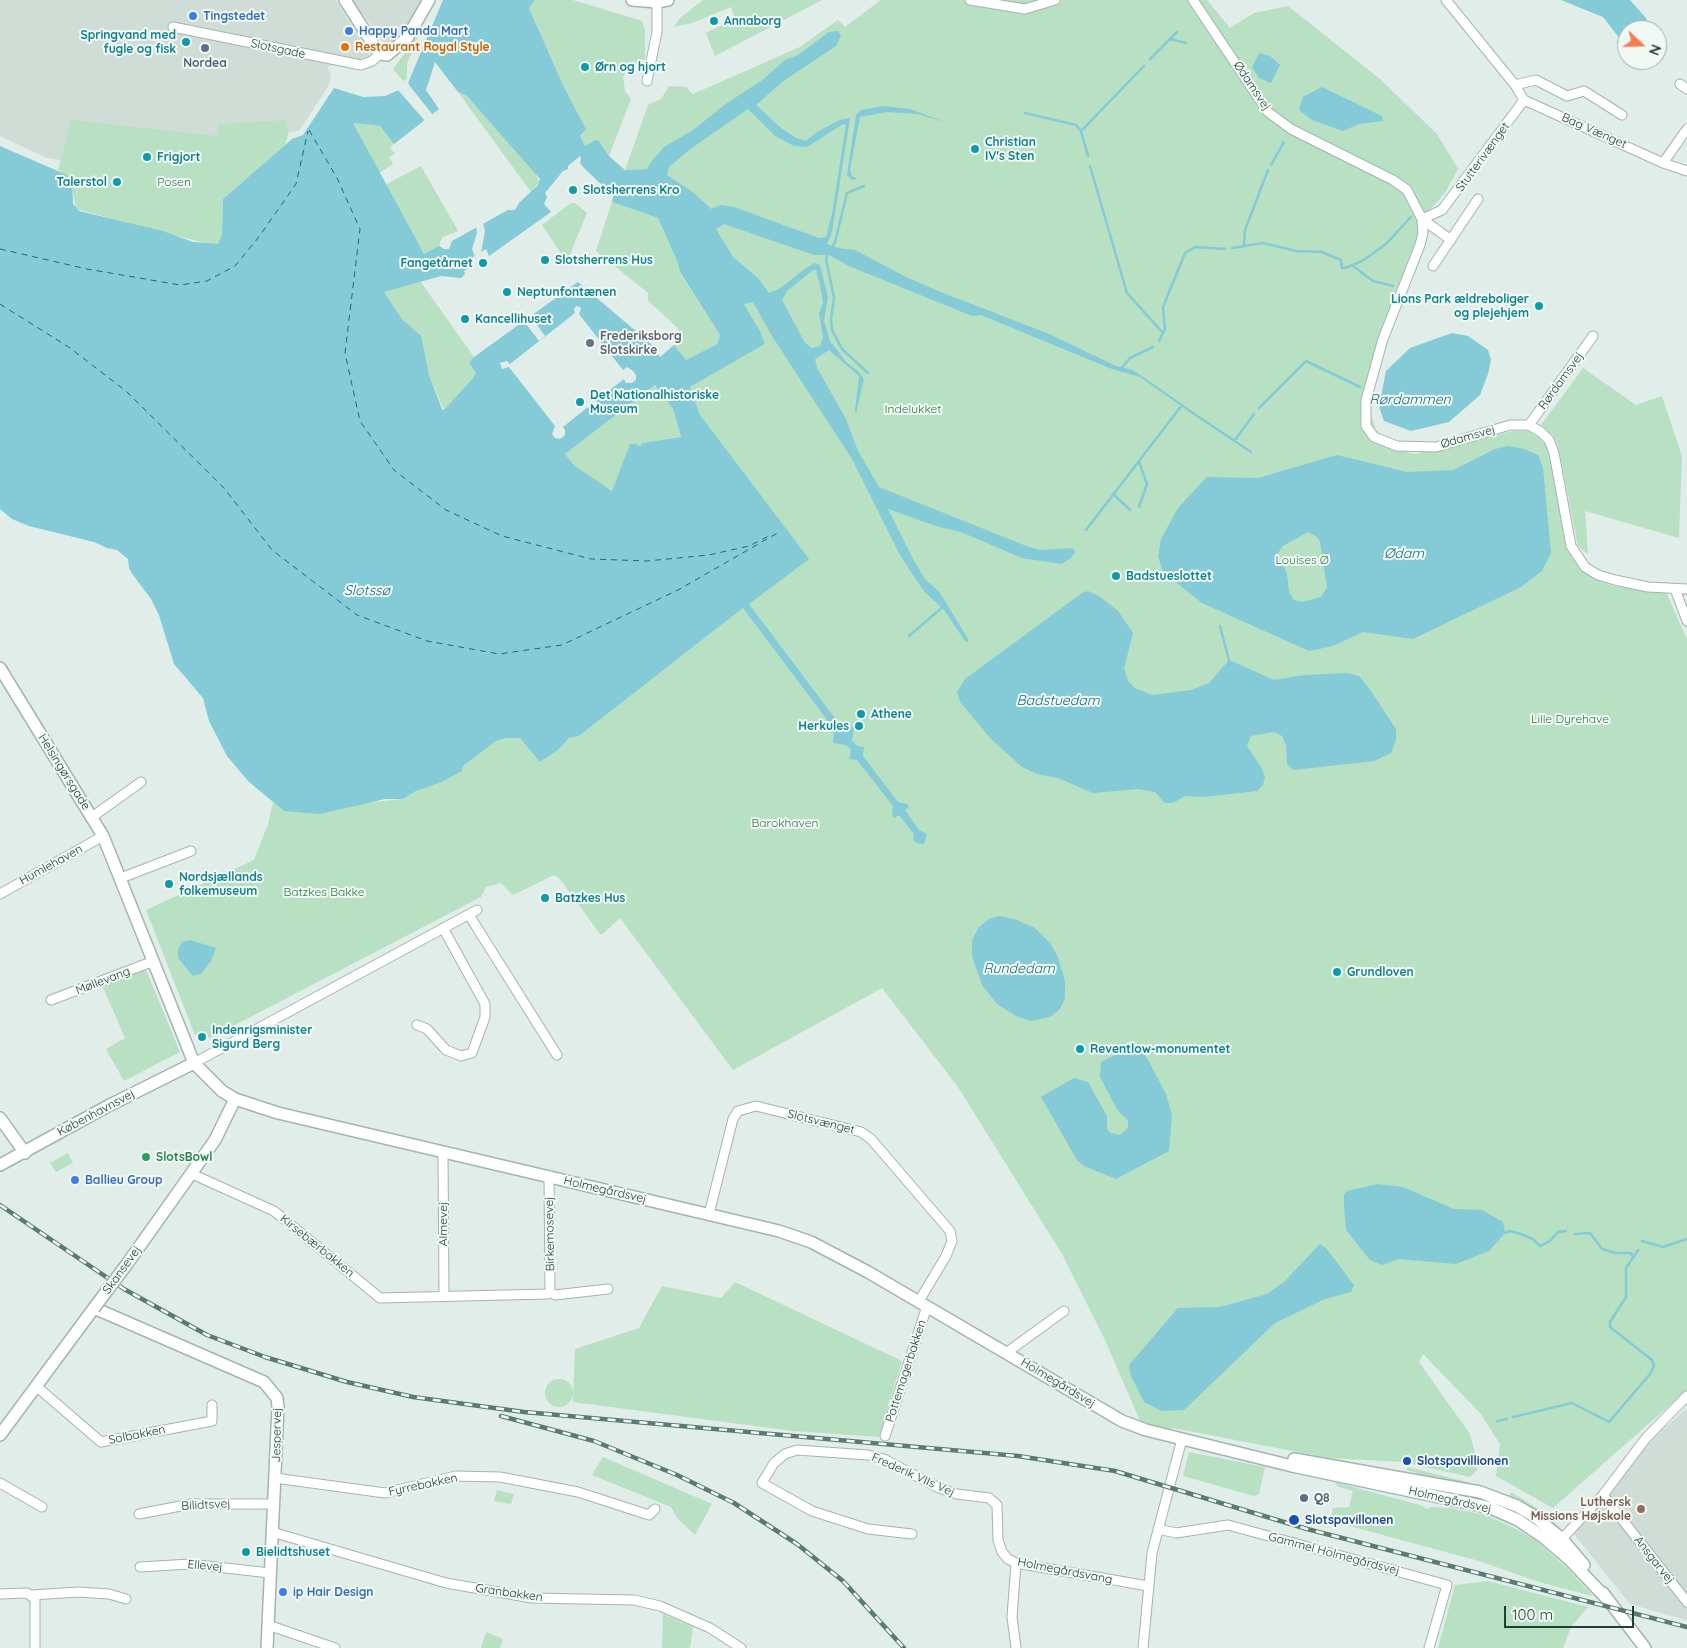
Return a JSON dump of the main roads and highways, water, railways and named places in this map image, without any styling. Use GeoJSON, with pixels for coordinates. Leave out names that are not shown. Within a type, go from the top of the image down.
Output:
{"type":"FeatureCollection","features":[{"type":"Feature","properties":{"kind":"water","name":"Slotssø"},"geometry":{"type":"Polygon","coordinates":[[[443,0],[535,0],[529,8],[564,87],[586,129],[580,136],[585,146],[595,140],[599,141],[609,156],[625,170],[647,169],[664,147],[693,130],[727,103],[761,81],[785,60],[798,55],[829,32],[838,31],[841,36],[836,46],[782,82],[756,105],[781,128],[796,138],[806,141],[817,132],[840,120],[850,118],[832,232],[827,244],[838,248],[855,250],[906,277],[943,293],[1047,333],[1116,366],[1133,370],[1192,411],[1191,413],[1140,377],[1112,369],[981,315],[972,316],[849,266],[829,255],[814,255],[724,224],[716,229],[733,257],[758,278],[769,293],[779,289],[815,263],[820,265],[828,297],[824,321],[830,341],[846,362],[858,371],[864,379],[856,414],[859,376],[829,350],[815,359],[817,368],[846,419],[858,451],[879,487],[1029,547],[1040,550],[1073,548],[1075,552],[1071,558],[1061,564],[1022,558],[961,532],[939,527],[888,509],[914,561],[925,579],[940,593],[968,639],[968,642],[965,641],[944,610],[923,590],[900,555],[852,459],[772,336],[753,302],[744,304],[760,331],[765,344],[690,387],[700,415],[809,559],[749,604],[840,725],[848,725],[854,728],[852,741],[857,746],[864,747],[863,756],[898,802],[907,804],[909,807],[905,810],[919,830],[927,834],[924,844],[916,843],[913,839],[914,834],[899,815],[894,818],[892,815],[893,806],[857,760],[849,759],[851,750],[846,745],[833,743],[834,729],[743,608],[579,736],[569,738],[558,750],[540,762],[520,738],[507,738],[496,741],[463,766],[462,771],[442,782],[416,791],[403,799],[385,799],[320,814],[284,811],[248,781],[227,756],[209,721],[203,698],[174,664],[159,615],[151,599],[129,568],[128,559],[117,550],[94,542],[29,526],[12,519],[0,509],[0,146],[67,175],[72,182],[73,204],[79,211],[163,231],[193,242],[218,244],[222,235],[223,199],[292,139],[303,135],[334,88],[363,97],[385,96],[399,90],[408,83],[443,0]],[[435,62],[426,90],[439,109],[394,144],[380,126],[353,123],[424,254],[439,246],[449,249],[452,241],[508,210],[515,210],[519,203],[538,185],[540,179],[467,96],[458,92],[435,62]],[[748,109],[689,150],[669,167],[667,175],[694,193],[711,209],[721,205],[734,207],[819,238],[826,237],[832,214],[846,125],[843,124],[807,147],[794,146],[775,136],[748,109]],[[580,156],[568,166],[568,169],[563,171],[545,193],[547,197],[544,204],[551,212],[489,256],[486,249],[470,259],[469,262],[472,266],[464,271],[465,274],[461,278],[441,276],[384,292],[402,319],[421,336],[429,375],[442,409],[444,410],[473,378],[476,373],[469,363],[474,357],[578,282],[651,344],[660,357],[674,345],[686,360],[717,344],[720,335],[680,272],[658,218],[612,202],[614,191],[607,186],[606,189],[583,167],[580,163],[580,156]],[[813,270],[787,291],[782,300],[805,343],[812,348],[820,346],[823,337],[819,314],[823,302],[816,270],[813,270]],[[576,306],[574,309],[575,313],[510,364],[507,361],[500,363],[502,369],[509,367],[555,426],[552,434],[555,438],[560,439],[565,435],[563,427],[588,407],[593,412],[600,406],[596,401],[624,379],[626,383],[632,383],[636,380],[636,375],[633,371],[627,367],[623,370],[579,314],[580,307],[576,306]],[[655,385],[565,454],[575,466],[612,491],[630,444],[637,444],[638,446],[642,445],[642,443],[681,437],[673,409],[655,385]]]}},
{"type":"Feature","properties":{"kind":"water"},"geometry":{"type":"Polygon","coordinates":[[[1561,0],[1630,0],[1647,20],[1617,20],[1617,35],[1603,17],[1561,0]]]}},
{"type":"Feature","properties":{"kind":"water"},"geometry":{"type":"Polygon","coordinates":[[[1259,53],[1270,56],[1280,65],[1271,83],[1259,78],[1252,67],[1259,53]]]}},
{"type":"Feature","properties":{"kind":"water"},"geometry":{"type":"Polygon","coordinates":[[[1322,87],[1382,116],[1383,121],[1359,124],[1343,131],[1312,120],[1299,110],[1303,97],[1322,87]]]}},
{"type":"Feature","properties":{"kind":"water"},"geometry":{"type":"Polygon","coordinates":[[[884,106],[910,109],[947,123],[918,114],[887,112],[860,117],[850,170],[852,176],[857,179],[852,180],[847,175],[856,115],[861,110],[884,106]]]}},
{"type":"Feature","properties":{"kind":"water","name":"Rørdammen"},"geometry":{"type":"Polygon","coordinates":[[[1452,333],[1468,336],[1488,350],[1491,360],[1480,395],[1449,422],[1411,431],[1384,421],[1379,407],[1386,371],[1410,348],[1452,333]]]}},
{"type":"Feature","properties":{"kind":"water","name":"Ødam"},"geometry":{"type":"Polygon","coordinates":[[[1508,446],[1524,449],[1538,455],[1543,468],[1551,553],[1542,571],[1521,587],[1413,639],[1363,632],[1333,646],[1309,651],[1202,603],[1163,572],[1158,556],[1161,539],[1178,508],[1207,477],[1258,478],[1337,455],[1407,472],[1453,470],[1495,449],[1508,446]],[[1308,532],[1283,546],[1278,553],[1287,573],[1289,592],[1294,600],[1302,602],[1321,597],[1327,587],[1320,542],[1317,537],[1308,532]]]}},
{"type":"Feature","properties":{"kind":"water","name":"Badstuedam"},"geometry":{"type":"Polygon","coordinates":[[[1088,591],[1099,596],[1118,611],[1133,633],[1124,669],[1128,681],[1135,688],[1152,695],[1191,690],[1209,683],[1229,660],[1274,680],[1305,675],[1347,673],[1359,676],[1396,729],[1396,740],[1391,753],[1374,761],[1293,770],[1287,764],[1286,745],[1282,736],[1274,732],[1251,736],[1247,746],[1261,767],[1265,777],[1263,785],[1257,791],[1204,797],[1185,796],[1173,803],[1165,803],[1155,792],[1138,789],[1093,793],[1058,778],[1037,774],[1022,767],[991,739],[960,702],[957,692],[965,679],[1082,593],[1088,591]]]}},
{"type":"Feature","properties":{"kind":"water","name":"Rundedam"},"geometry":{"type":"Polygon","coordinates":[[[999,916],[1017,920],[1035,928],[1050,943],[1058,957],[1065,981],[1065,998],[1060,1009],[1050,1017],[1031,1021],[1016,1016],[997,1004],[982,985],[972,957],[972,940],[979,927],[989,919],[999,916]]]}},
{"type":"Feature","properties":{"kind":"water"},"geometry":{"type":"Polygon","coordinates":[[[190,940],[216,948],[211,961],[201,974],[193,976],[178,958],[178,950],[182,942],[190,940]]]}},
{"type":"Feature","properties":{"kind":"water"},"geometry":{"type":"Polygon","coordinates":[[[1132,1046],[1141,1047],[1166,1094],[1172,1115],[1169,1151],[1116,1179],[1084,1166],[1077,1160],[1041,1097],[1074,1078],[1088,1082],[1107,1116],[1107,1129],[1111,1133],[1120,1135],[1128,1128],[1128,1120],[1118,1111],[1100,1077],[1101,1062],[1132,1046]]]}},
{"type":"Feature","properties":{"kind":"water"},"geometry":{"type":"Polygon","coordinates":[[[1377,1184],[1403,1187],[1454,1209],[1482,1210],[1503,1222],[1505,1233],[1489,1251],[1456,1264],[1398,1259],[1383,1265],[1370,1260],[1346,1230],[1344,1205],[1344,1195],[1347,1191],[1377,1184]]]}},
{"type":"Feature","properties":{"kind":"water"},"geometry":{"type":"Polygon","coordinates":[[[1320,1244],[1326,1248],[1354,1285],[1351,1292],[1325,1299],[1275,1323],[1184,1410],[1162,1411],[1144,1402],[1130,1374],[1129,1365],[1178,1308],[1220,1307],[1267,1294],[1284,1282],[1320,1244]]]}},
{"type":"Feature","properties":{"kind":"waterway"},"geometry":{"type":"LineString","coordinates":[[1150,59],[1177,32]]}},
{"type":"Feature","properties":{"kind":"waterway"},"geometry":{"type":"LineString","coordinates":[[1170,39],[1186,43]]}},
{"type":"Feature","properties":{"kind":"waterway"},"geometry":{"type":"LineString","coordinates":[[1081,131],[1144,66]]}},
{"type":"Feature","properties":{"kind":"waterway"},"geometry":{"type":"LineString","coordinates":[[1025,113],[1076,125],[1081,131],[1088,156]]}},
{"type":"Feature","properties":{"kind":"waterway"},"geometry":{"type":"LineString","coordinates":[[1271,165],[1284,142]]}},
{"type":"Feature","properties":{"kind":"waterway"},"geometry":{"type":"LineString","coordinates":[[1090,166],[1127,293],[1163,333]]}},
{"type":"Feature","properties":{"kind":"waterway"},"geometry":{"type":"LineString","coordinates":[[1244,245],[1245,230],[1268,170]]}},
{"type":"Feature","properties":{"kind":"waterway"},"geometry":{"type":"LineString","coordinates":[[831,249],[835,242],[847,193],[864,186]]}},
{"type":"Feature","properties":{"kind":"waterway"},"geometry":{"type":"LineString","coordinates":[[1232,248],[1263,243],[1296,251],[1322,252],[1341,260],[1342,268],[1348,267],[1364,260],[1387,243],[1411,217]]}},
{"type":"Feature","properties":{"kind":"waterway"},"geometry":{"type":"LineString","coordinates":[[1159,341],[1165,329],[1163,307],[1185,253],[1195,247],[1225,249]]}},
{"type":"Feature","properties":{"kind":"waterway"},"geometry":{"type":"LineString","coordinates":[[828,253],[826,259],[834,298],[831,319],[832,330],[842,349],[868,373]]}},
{"type":"Feature","properties":{"kind":"waterway"},"geometry":{"type":"LineString","coordinates":[[1353,266],[1373,281],[1393,286]]}},
{"type":"Feature","properties":{"kind":"waterway"},"geometry":{"type":"LineString","coordinates":[[1120,370],[1130,358],[1153,347]]}},
{"type":"Feature","properties":{"kind":"waterway"},"geometry":{"type":"LineString","coordinates":[[1259,408],[1306,361],[1360,387]]}},
{"type":"Feature","properties":{"kind":"waterway"},"geometry":{"type":"LineString","coordinates":[[1086,530],[1182,405]]}},
{"type":"Feature","properties":{"kind":"waterway"},"geometry":{"type":"LineString","coordinates":[[1190,411],[1251,452]]}},
{"type":"Feature","properties":{"kind":"waterway"},"geometry":{"type":"LineString","coordinates":[[1235,440],[1254,414]]}},
{"type":"Feature","properties":{"kind":"waterway"},"geometry":{"type":"LineString","coordinates":[[1139,462],[1147,484],[1139,507]]}},
{"type":"Feature","properties":{"kind":"waterway"},"geometry":{"type":"LineString","coordinates":[[1113,494],[1130,510]]}},
{"type":"Feature","properties":{"kind":"waterway"},"geometry":{"type":"LineString","coordinates":[[909,636],[944,606]]}},
{"type":"Feature","properties":{"kind":"waterway"},"geometry":{"type":"LineString","coordinates":[[1220,626],[1229,660]]}},
{"type":"Feature","properties":{"kind":"waterway"},"geometry":{"type":"LineString","coordinates":[[1505,1233],[1510,1231],[1521,1234],[1533,1239],[1540,1246],[1550,1241],[1558,1232],[1566,1231]]}},
{"type":"Feature","properties":{"kind":"waterway"},"geometry":{"type":"LineString","coordinates":[[1575,1234],[1590,1233],[1602,1249],[1615,1253],[1631,1253],[1633,1257]]}},
{"type":"Feature","properties":{"kind":"waterway"},"geometry":{"type":"LineString","coordinates":[[1642,1241],[1663,1247],[1687,1239]]}},
{"type":"Feature","properties":{"kind":"waterway"},"geometry":{"type":"LineString","coordinates":[[1513,1417],[1572,1403],[1609,1422],[1650,1374],[1654,1366],[1652,1360],[1610,1327],[1610,1322],[1626,1297],[1626,1268],[1638,1250]]}},
{"type":"Feature","properties":{"kind":"waterway"},"geometry":{"type":"LineString","coordinates":[[1497,1421],[1507,1419]]}},
{"type":"Feature","properties":{"kind":"railway"},"geometry":{"type":"LineString","coordinates":[[0,1205],[124,1289],[207,1335],[265,1357],[347,1382],[413,1397],[524,1412],[1018,1456],[1115,1471],[1307,1529],[1687,1627]]}},
{"type":"Feature","properties":{"kind":"railway"},"geometry":{"type":"LineString","coordinates":[[501,1416],[594,1441],[677,1475],[734,1503],[797,1544],[843,1581],[904,1648]]}},
{"type":"Feature","properties":{"kind":"place","name":"Tingstedet"},"geometry":{"type":"Point","coordinates":[193,16]}},
{"type":"Feature","properties":{"kind":"place","name":"Annaborg"},"geometry":{"type":"Point","coordinates":[714,21]}},
{"type":"Feature","properties":{"kind":"place","name":"Happy Panda Mart"},"geometry":{"type":"Point","coordinates":[349,31]}},
{"type":"Feature","properties":{"kind":"place","name":"Springvand med fugle og fisk"},"geometry":{"type":"Point","coordinates":[186,42]}},
{"type":"Feature","properties":{"kind":"place","name":"Restaurant Royal Style"},"geometry":{"type":"Point","coordinates":[345,47]}},
{"type":"Feature","properties":{"kind":"place","name":"Nordea"},"geometry":{"type":"Point","coordinates":[205,48]}},
{"type":"Feature","properties":{"kind":"place","name":"Ørn og hjort"},"geometry":{"type":"Point","coordinates":[585,67]}},
{"type":"Feature","properties":{"kind":"place","name":"Christian IV's Sten"},"geometry":{"type":"Point","coordinates":[975,149]}},
{"type":"Feature","properties":{"kind":"place","name":"Frigjort"},"geometry":{"type":"Point","coordinates":[147,157]}},
{"type":"Feature","properties":{"kind":"place","name":"Talerstol"},"geometry":{"type":"Point","coordinates":[117,182]}},
{"type":"Feature","properties":{"kind":"place","name":"Slotsherrens Kro"},"geometry":{"type":"Point","coordinates":[573,190]}},
{"type":"Feature","properties":{"kind":"place","name":"Slotsherrens Hus"},"geometry":{"type":"Point","coordinates":[545,260]}},
{"type":"Feature","properties":{"kind":"place","name":"Fangetårnet"},"geometry":{"type":"Point","coordinates":[483,263]}},
{"type":"Feature","properties":{"kind":"place","name":"Neptunfontænen"},"geometry":{"type":"Point","coordinates":[507,292]}},
{"type":"Feature","properties":{"kind":"place","name":"Lions Park ældreboliger og plejehjem"},"geometry":{"type":"Point","coordinates":[1539,306]}},
{"type":"Feature","properties":{"kind":"place","name":"Kancellihuset"},"geometry":{"type":"Point","coordinates":[465,319]}},
{"type":"Feature","properties":{"kind":"place","name":"Frederiksborg Slotskirke"},"geometry":{"type":"Point","coordinates":[590,343]}},
{"type":"Feature","properties":{"kind":"place","name":"Det Nationalhistoriske Museum"},"geometry":{"type":"Point","coordinates":[580,402]}},
{"type":"Feature","properties":{"kind":"place","name":"Badstueslottet"},"geometry":{"type":"Point","coordinates":[1116,576]}},
{"type":"Feature","properties":{"kind":"place","name":"Athene"},"geometry":{"type":"Point","coordinates":[861,714]}},
{"type":"Feature","properties":{"kind":"place","name":"Herkules"},"geometry":{"type":"Point","coordinates":[859,726]}},
{"type":"Feature","properties":{"kind":"place","name":"Nordsjællands folkemuseum"},"geometry":{"type":"Point","coordinates":[169,884]}},
{"type":"Feature","properties":{"kind":"place","name":"Batzkes Hus"},"geometry":{"type":"Point","coordinates":[545,898]}},
{"type":"Feature","properties":{"kind":"place","name":"Grundloven"},"geometry":{"type":"Point","coordinates":[1337,972]}},
{"type":"Feature","properties":{"kind":"place","name":"Indenrigsminister Sigurd Berg"},"geometry":{"type":"Point","coordinates":[202,1037]}},
{"type":"Feature","properties":{"kind":"place","name":"Reventlow-monumentet"},"geometry":{"type":"Point","coordinates":[1080,1049]}},
{"type":"Feature","properties":{"kind":"place","name":"SlotsBowl"},"geometry":{"type":"Point","coordinates":[146,1157]}},
{"type":"Feature","properties":{"kind":"place","name":"Ballieu Group"},"geometry":{"type":"Point","coordinates":[75,1180]}},
{"type":"Feature","properties":{"kind":"place","name":"Slotspavillionen"},"geometry":{"type":"Point","coordinates":[1407,1461]}},
{"type":"Feature","properties":{"kind":"place","name":"Q8"},"geometry":{"type":"Point","coordinates":[1304,1498]}},
{"type":"Feature","properties":{"kind":"place","name":"Luthersk Missions Højskole"},"geometry":{"type":"Point","coordinates":[1641,1509]}},
{"type":"Feature","properties":{"kind":"place","name":"Slotspavillonen"},"geometry":{"type":"Point","coordinates":[1294,1520]}},
{"type":"Feature","properties":{"kind":"place","name":"Bielidtshuset"},"geometry":{"type":"Point","coordinates":[246,1552]}},
{"type":"Feature","properties":{"kind":"place","name":"ip Hair Design"},"geometry":{"type":"Point","coordinates":[283,1592]}},
{"type":"Feature","properties":{"kind":"park label","name":"Posen"},"geometry":{"type":"Point","coordinates":[174,182]}},
{"type":"Feature","properties":{"kind":"park label","name":"Indelukket"},"geometry":{"type":"Point","coordinates":[913,409]}},
{"type":"Feature","properties":{"kind":"park label","name":"Louises Ø"},"geometry":{"type":"Point","coordinates":[1302,560]}},
{"type":"Feature","properties":{"kind":"park label","name":"Lille Dyrehave"},"geometry":{"type":"Point","coordinates":[1570,719]}},
{"type":"Feature","properties":{"kind":"park label","name":"Barokhaven"},"geometry":{"type":"Point","coordinates":[785,823]}},
{"type":"Feature","properties":{"kind":"park label","name":"Batzkes Bakke"},"geometry":{"type":"Point","coordinates":[324,892]}}]}
